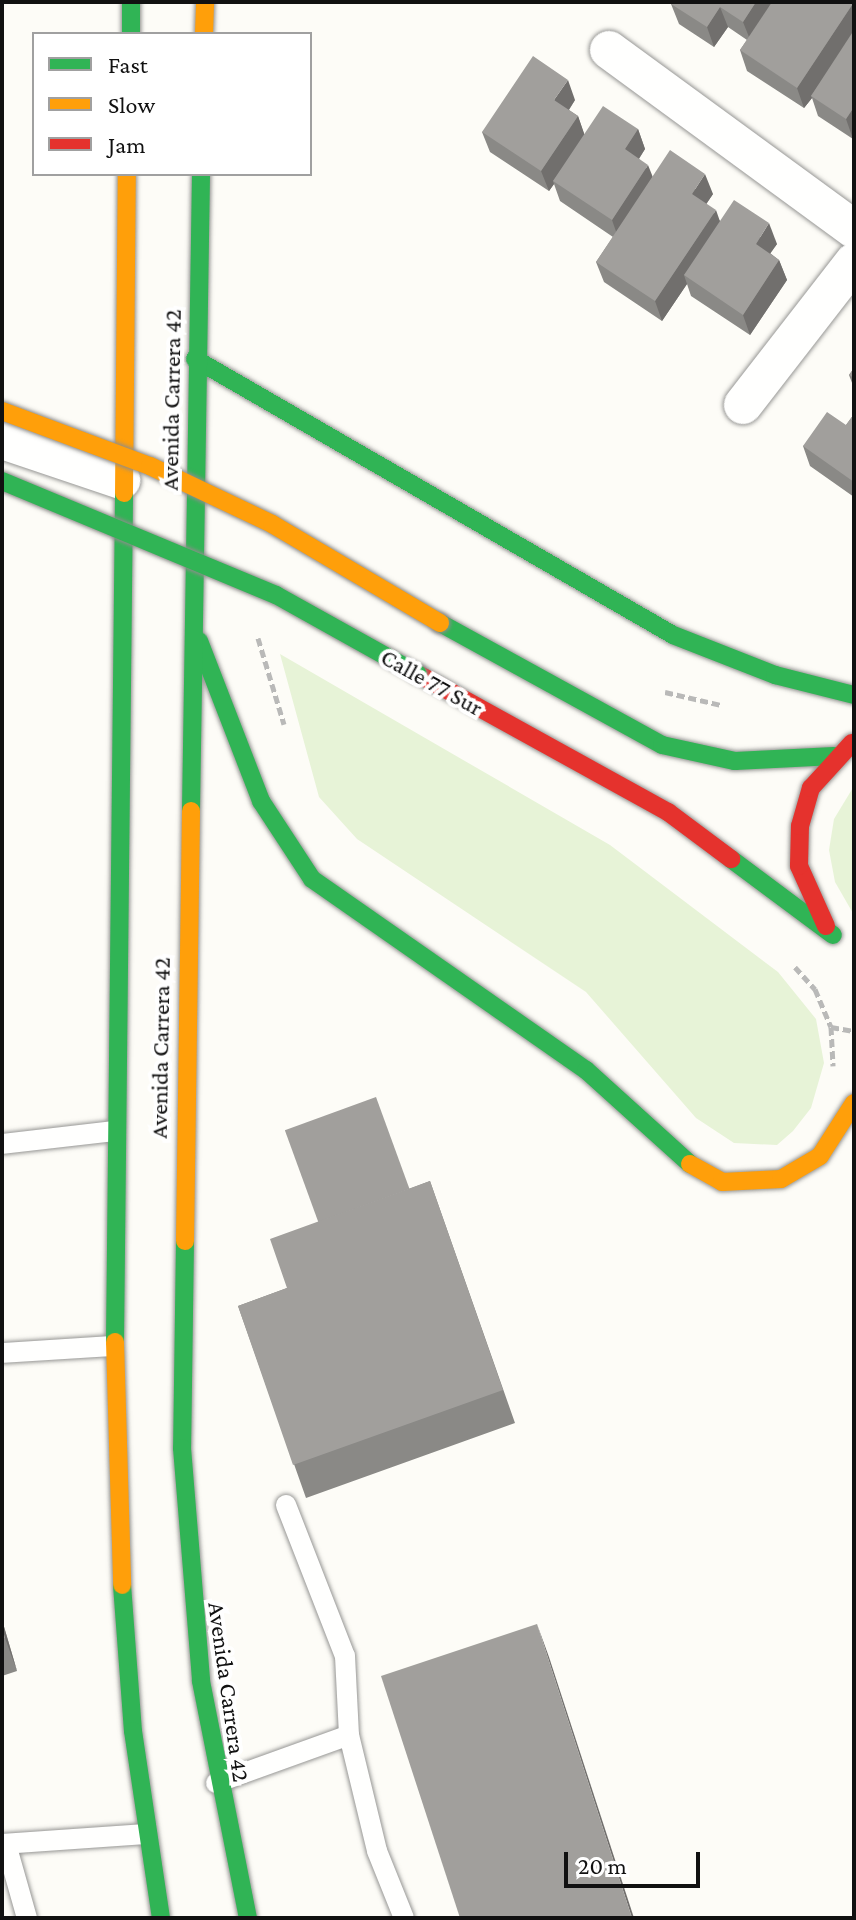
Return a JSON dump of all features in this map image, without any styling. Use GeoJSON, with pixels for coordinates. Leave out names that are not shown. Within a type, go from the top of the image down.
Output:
{"type":"FeatureCollection","features":[{"type":"Feature","properties":{"kind":"main road"},"geometry":{"type":"LineString","coordinates":[[131,2],[131,32]]}},
{"type":"Feature","properties":{"kind":"main road"},"geometry":{"type":"LineString","coordinates":[[204,32],[205,2]]}},
{"type":"Feature","properties":{"kind":"main road","name":"Avenida Carrera 42"},"geometry":{"type":"LineString","coordinates":[[127,176],[121,480],[114,1346],[121,1607],[146,1834],[161,1918]]}},
{"type":"Feature","properties":{"kind":"main road","name":"Avenida Carrera 42"},"geometry":{"type":"LineString","coordinates":[[201,176],[191,619],[182,1448],[189,1570],[216,1783],[248,1918]]}},
{"type":"Feature","properties":{"kind":"main road"},"geometry":{"type":"LineString","coordinates":[[195,359],[673,635],[775,675],[854,695]]}},
{"type":"Feature","properties":{"kind":"main road"},"geometry":{"type":"LineString","coordinates":[[2,411],[150,466],[272,524],[440,623],[662,745],[735,761],[834,756]]}},
{"type":"Feature","properties":{"kind":"main road","name":"Calle 77 Sur"},"geometry":{"type":"LineString","coordinates":[[2,481],[276,595],[668,812],[854,952]]}},
{"type":"Feature","properties":{"kind":"main road"},"geometry":{"type":"LineString","coordinates":[[191,619],[261,801],[312,879],[586,1070],[676,1156],[722,1182],[781,1179],[820,1156],[854,1103]]}},
{"type":"Feature","properties":{"kind":"main road"},"geometry":{"type":"LineString","coordinates":[[833,935],[799,866],[811,788],[834,756],[854,742]]}},
{"type":"Feature","properties":{"kind":"street"},"geometry":{"type":"LineString","coordinates":[[609,50],[854,229]]}},
{"type":"Feature","properties":{"kind":"street"},"geometry":{"type":"LineString","coordinates":[[743,405],[854,262]]}},
{"type":"Feature","properties":{"kind":"street"},"geometry":{"type":"LineString","coordinates":[[2,440],[121,480]]}},
{"type":"Feature","properties":{"kind":"lane"},"geometry":{"type":"LineString","coordinates":[[2,1144],[115,1131]]}},
{"type":"Feature","properties":{"kind":"lane"},"geometry":{"type":"LineString","coordinates":[[2,1353],[114,1346]]}},
{"type":"Feature","properties":{"kind":"lane"},"geometry":{"type":"LineString","coordinates":[[286,1505],[345,1656],[349,1735],[377,1851],[404,1918]]}},
{"type":"Feature","properties":{"kind":"lane"},"geometry":{"type":"LineString","coordinates":[[216,1783],[349,1735]]}},
{"type":"Feature","properties":{"kind":"lane"},"geometry":{"type":"LineString","coordinates":[[27,1918],[4,1844],[146,1834]]}},
{"type":"Feature","properties":{"kind":"path"},"geometry":{"type":"LineString","coordinates":[[255,627],[289,739]]}},
{"type":"Feature","properties":{"kind":"path"},"geometry":{"type":"LineString","coordinates":[[787,959],[815,989],[831,1027],[830,1078]]}},
{"type":"Feature","properties":{"kind":"path"},"geometry":{"type":"LineString","coordinates":[[831,1027],[854,1031]]}},
{"type":"Feature","properties":{"kind":"green space"},"geometry":{"type":"Polygon","coordinates":[[[280,654],[610,845],[778,972],[816,1019],[824,1063],[811,1108],[793,1131],[777,1145],[734,1143],[696,1118],[586,992],[357,839],[319,797],[280,654]]]}},
{"type":"Feature","properties":{"kind":"green space"},"geometry":{"type":"Polygon","coordinates":[[[854,786],[854,915],[835,882],[829,850],[834,819],[854,786]]]}},
{"type":"Feature","properties":{"kind":"building"},"geometry":{"type":"Polygon","coordinates":[[[756,2],[743,22],[720,7],[707,27],[671,4],[756,2]]]}},
{"type":"Feature","properties":{"kind":"building"},"geometry":{"type":"Polygon","coordinates":[[[772,2],[854,2],[797,88],[740,50],[772,2]]]}},
{"type":"Feature","properties":{"kind":"building"},"geometry":{"type":"Polygon","coordinates":[[[854,30],[854,107],[846,119],[811,96],[854,30]]]}},
{"type":"Feature","properties":{"kind":"building"},"geometry":{"type":"Polygon","coordinates":[[[533,56],[568,80],[554,100],[578,116],[541,171],[482,132],[533,56]]]}},
{"type":"Feature","properties":{"kind":"building"},"geometry":{"type":"Polygon","coordinates":[[[603,106],[638,129],[625,149],[648,165],[612,220],[553,181],[603,106]]]}},
{"type":"Feature","properties":{"kind":"building"},"geometry":{"type":"Polygon","coordinates":[[[670,150],[705,174],[692,194],[716,210],[655,301],[596,262],[670,150]]]}},
{"type":"Feature","properties":{"kind":"building"},"geometry":{"type":"Polygon","coordinates":[[[734,200],[769,223],[756,244],[779,260],[743,315],[684,275],[734,200]]]}},
{"type":"Feature","properties":{"kind":"building"},"geometry":{"type":"Polygon","coordinates":[[[827,412],[846,425],[854,414],[854,482],[803,446],[827,412]]]}},
{"type":"Feature","properties":{"kind":"building"},"geometry":{"type":"Polygon","coordinates":[[[376,1097],[410,1189],[318,1222],[285,1130],[376,1097]]]}},
{"type":"Feature","properties":{"kind":"building"},"geometry":{"type":"Polygon","coordinates":[[[430,1181],[503,1390],[293,1465],[238,1306],[287,1288],[270,1239],[430,1181]]]}},
{"type":"Feature","properties":{"kind":"building"},"geometry":{"type":"Polygon","coordinates":[[[537,1624],[632,1918],[460,1918],[381,1676],[537,1624]]]}},
{"type":"Feature","properties":{"kind":"traffic: fast"},"geometry":{"type":"LineString","coordinates":[[131,2],[131,32]]}},
{"type":"Feature","properties":{"kind":"traffic: fast"},"geometry":{"type":"LineString","coordinates":[[191,811],[201,176]]}},
{"type":"Feature","properties":{"kind":"traffic: fast"},"geometry":{"type":"LineString","coordinates":[[195,359],[673,635],[775,675],[854,695]]}},
{"type":"Feature","properties":{"kind":"traffic: fast"},"geometry":{"type":"LineString","coordinates":[[2,481],[276,595],[418,674]]}},
{"type":"Feature","properties":{"kind":"traffic: fast"},"geometry":{"type":"LineString","coordinates":[[115,1342],[124,493]]}},
{"type":"Feature","properties":{"kind":"traffic: fast"},"geometry":{"type":"LineString","coordinates":[[440,623],[662,745],[735,761],[834,756]]}},
{"type":"Feature","properties":{"kind":"traffic: fast"},"geometry":{"type":"LineString","coordinates":[[199,641],[261,801],[312,879],[586,1070],[690,1164]]}},
{"type":"Feature","properties":{"kind":"traffic: fast"},"geometry":{"type":"LineString","coordinates":[[731,859],[833,935]]}},
{"type":"Feature","properties":{"kind":"traffic: fast"},"geometry":{"type":"LineString","coordinates":[[185,1241],[182,1448],[201,1681],[248,1918]]}},
{"type":"Feature","properties":{"kind":"traffic: fast"},"geometry":{"type":"LineString","coordinates":[[122,1585],[133,1731],[161,1918]]}},
{"type":"Feature","properties":{"kind":"traffic: slow"},"geometry":{"type":"LineString","coordinates":[[204,32],[205,2]]}},
{"type":"Feature","properties":{"kind":"traffic: slow"},"geometry":{"type":"LineString","coordinates":[[124,493],[127,176]]}},
{"type":"Feature","properties":{"kind":"traffic: slow"},"geometry":{"type":"LineString","coordinates":[[2,411],[150,466],[272,524],[440,623]]}},
{"type":"Feature","properties":{"kind":"traffic: slow"},"geometry":{"type":"LineString","coordinates":[[185,1241],[191,811]]}},
{"type":"Feature","properties":{"kind":"traffic: slow"},"geometry":{"type":"LineString","coordinates":[[690,1164],[722,1182],[781,1179],[820,1156],[854,1103]]}},
{"type":"Feature","properties":{"kind":"traffic: slow"},"geometry":{"type":"LineString","coordinates":[[115,1342],[122,1585]]}},
{"type":"Feature","properties":{"kind":"traffic: jam"},"geometry":{"type":"LineString","coordinates":[[418,674],[668,812],[731,859]]}},
{"type":"Feature","properties":{"kind":"traffic: jam"},"geometry":{"type":"LineString","coordinates":[[826,926],[799,866],[800,826],[811,788],[852,743]]}}]}
